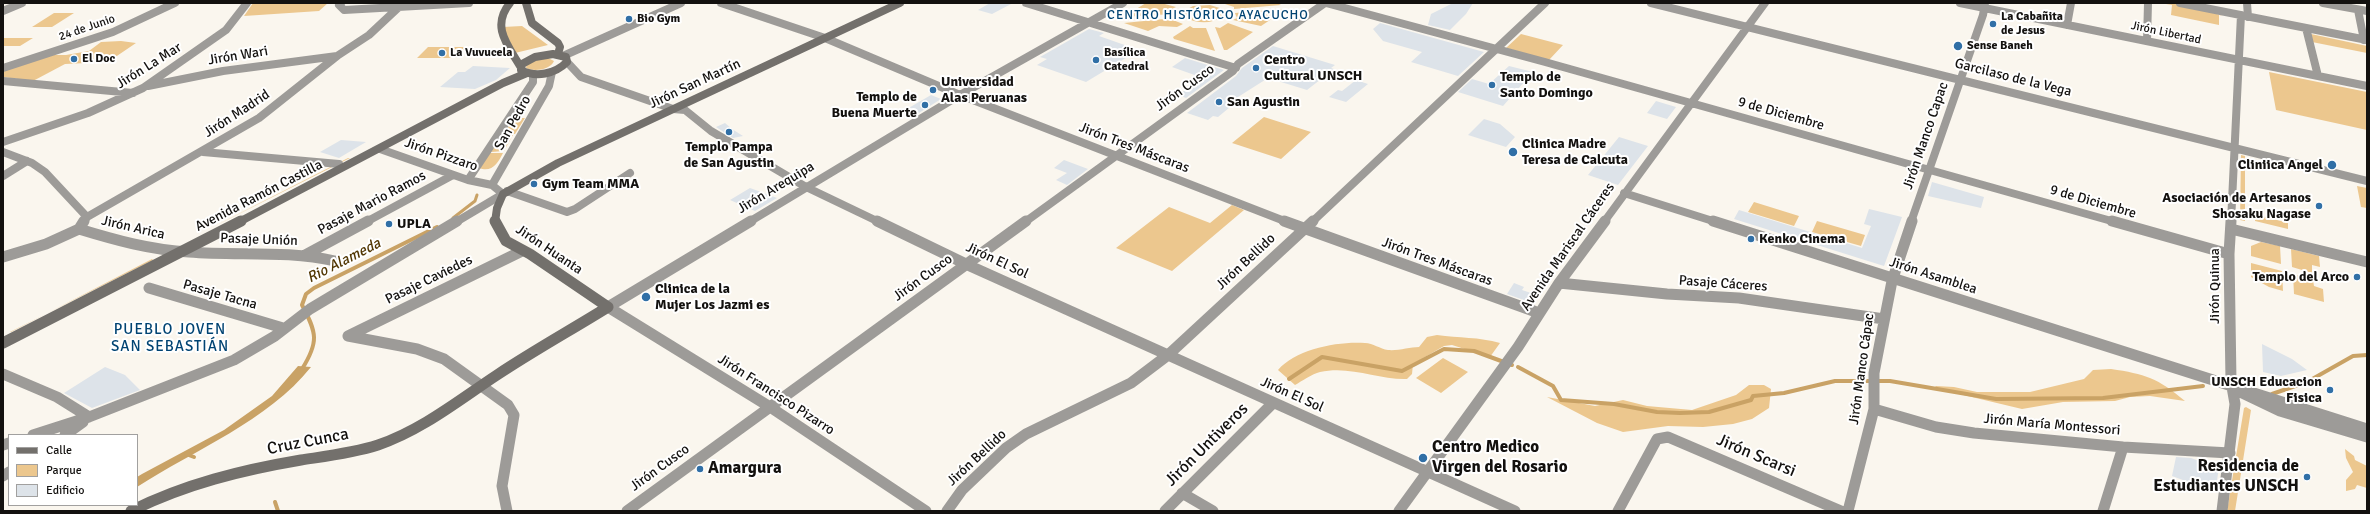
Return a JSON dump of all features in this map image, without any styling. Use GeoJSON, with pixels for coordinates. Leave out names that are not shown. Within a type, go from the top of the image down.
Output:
{"type":"FeatureCollection","features":[{"type":"Feature","properties":{"kind":"street"},"geometry":{"type":"LineString","coordinates":[[3,11],[22,3]]}},
{"type":"Feature","properties":{"kind":"street","name":"24 de Junio"},"geometry":{"type":"LineString","coordinates":[[3,68],[123,28],[155,15],[175,3]]}},
{"type":"Feature","properties":{"kind":"street","name":"Jirón La Mar"},"geometry":{"type":"LineString","coordinates":[[3,142],[88,113],[144,88],[226,30],[247,3]]}},
{"type":"Feature","properties":{"kind":"street"},"geometry":{"type":"LineString","coordinates":[[341,3],[339,5],[344,10],[469,3]]}},
{"type":"Feature","properties":{"kind":"street"},"geometry":{"type":"LineString","coordinates":[[360,3],[400,6]]}},
{"type":"Feature","properties":{"kind":"street"},"geometry":{"type":"LineString","coordinates":[[510,3],[501,16],[501,22],[506,39],[525,71]]}},
{"type":"Feature","properties":{"kind":"street"},"geometry":{"type":"LineString","coordinates":[[525,71],[552,72],[562,57],[558,43],[533,27],[526,13],[526,3]]}},
{"type":"Feature","properties":{"kind":"street"},"geometry":{"type":"LineString","coordinates":[[525,71],[525,61],[535,57],[562,57],[682,3]]}},
{"type":"Feature","properties":{"kind":"street","name":"Jirón Tres Máscaras"},"geometry":{"type":"LineString","coordinates":[[721,3],[825,38],[960,95],[1117,156],[1304,228],[1539,313]]}},
{"type":"Feature","properties":{"kind":"street","name":"Jirón San Martín"},"geometry":{"type":"LineString","coordinates":[[505,192],[558,163],[900,3]]}},
{"type":"Feature","properties":{"kind":"street"},"geometry":{"type":"LineString","coordinates":[[1026,3],[1236,68]]}},
{"type":"Feature","properties":{"kind":"street","name":"Jirón Arequipa"},"geometry":{"type":"LineString","coordinates":[[482,385],[806,187],[960,95],[1123,3]]}},
{"type":"Feature","properties":{"kind":"street","name":"9 de Diciembre"},"geometry":{"type":"LineString","coordinates":[[1326,3],[1929,169],[2229,254]]}},
{"type":"Feature","properties":{"kind":"street","name":"Jirón Cusco"},"geometry":{"type":"LineString","coordinates":[[627,511],[1117,156],[1236,68],[1238,64],[1326,3]]}},
{"type":"Feature","properties":{"kind":"street","name":"Jirón Bellido"},"geometry":{"type":"LineString","coordinates":[[947,511],[962,490],[1016,441],[1026,434],[1131,383],[1168,355],[1304,228],[1411,131],[1545,3]]}},
{"type":"Feature","properties":{"kind":"street","name":"Garcilaso de la Vega"},"geometry":{"type":"LineString","coordinates":[[1651,3],[2367,181]]}},
{"type":"Feature","properties":{"kind":"street","name":"Avenida Mariscal Cáceres"},"geometry":{"type":"LineString","coordinates":[[1399,511],[1518,347],[1559,283],[1624,193],[1766,3]]}},
{"type":"Feature","properties":{"kind":"street","name":"Jirón Libertad"},"geometry":{"type":"LineString","coordinates":[[1960,3],[1985,6],[2067,25],[2367,86]]}},
{"type":"Feature","properties":{"kind":"street"},"geometry":{"type":"LineString","coordinates":[[2067,25],[2071,3]]}},
{"type":"Feature","properties":{"kind":"street"},"geometry":{"type":"LineString","coordinates":[[2147,41],[2148,3]]}},
{"type":"Feature","properties":{"kind":"street"},"geometry":{"type":"LineString","coordinates":[[2180,3],[2366,40],[2358,10]]}},
{"type":"Feature","properties":{"kind":"street","name":"Jirón Quinua"},"geometry":{"type":"LineString","coordinates":[[2222,511],[2235,404],[2232,388],[2229,254],[2240,60],[2244,16],[2247,3]]}},
{"type":"Feature","properties":{"kind":"street"},"geometry":{"type":"LineString","coordinates":[[2323,3],[2367,11]]}},
{"type":"Feature","properties":{"kind":"street","name":"Jirón Madrid"},"geometry":{"type":"LineString","coordinates":[[86,217],[203,152],[272,109],[337,56],[369,35],[400,6]]}},
{"type":"Feature","properties":{"kind":"street","name":"Jirón Manco Capac"},"geometry":{"type":"LineString","coordinates":[[1894,278],[1929,169],[1985,6]]}},
{"type":"Feature","properties":{"kind":"street"},"geometry":{"type":"LineString","coordinates":[[2306,28],[2318,76]]}},
{"type":"Feature","properties":{"kind":"street","name":"Jirón Wari"},"geometry":{"type":"LineString","coordinates":[[144,88],[223,71],[337,56]]}},
{"type":"Feature","properties":{"kind":"street","name":"Jirón El Sol"},"geometry":{"type":"LineString","coordinates":[[562,57],[580,77],[673,109],[685,110],[711,131],[806,187],[967,264],[1515,511]]}},
{"type":"Feature","properties":{"kind":"street","name":"Avenida Ramón Castilla"},"geometry":{"type":"LineString","coordinates":[[3,343],[380,149],[525,71]]}},
{"type":"Feature","properties":{"kind":"street","name":"Avenida Ramón Castilla"},"geometry":{"type":"LineString","coordinates":[[3,337],[339,164],[525,71]]}},
{"type":"Feature","properties":{"kind":"street","name":"San Pedro"},"geometry":{"type":"LineString","coordinates":[[468,180],[533,82],[525,71]]}},
{"type":"Feature","properties":{"kind":"street","name":"San Pedro"},"geometry":{"type":"LineString","coordinates":[[492,185],[548,86],[552,72]]}},
{"type":"Feature","properties":{"kind":"street"},"geometry":{"type":"LineString","coordinates":[[3,81],[133,93]]}},
{"type":"Feature","properties":{"kind":"street","name":"Jirón Pizzaro"},"geometry":{"type":"LineString","coordinates":[[380,149],[468,180],[492,185]]}},
{"type":"Feature","properties":{"kind":"street","name":"Jirón Arica"},"geometry":{"type":"LineString","coordinates":[[3,152],[27,161],[45,172],[86,217]]}},
{"type":"Feature","properties":{"kind":"street"},"geometry":{"type":"LineString","coordinates":[[203,152],[339,164]]}},
{"type":"Feature","properties":{"kind":"street"},"geometry":{"type":"LineString","coordinates":[[3,176],[27,161]]}},
{"type":"Feature","properties":{"kind":"street"},"geometry":{"type":"LineString","coordinates":[[492,185],[505,192],[567,212],[575,209],[630,172]]}},
{"type":"Feature","properties":{"kind":"street","name":"Pasaje Mario Ramos"},"geometry":{"type":"LineString","coordinates":[[305,256],[454,175]]}},
{"type":"Feature","properties":{"kind":"street"},"geometry":{"type":"LineString","coordinates":[[36,434],[89,417],[234,360],[257,348],[310,309],[505,192]]}},
{"type":"Feature","properties":{"kind":"street","name":"Jirón Huanta"},"geometry":{"type":"LineString","coordinates":[[505,192],[497,208],[495,222],[506,241],[608,308]]}},
{"type":"Feature","properties":{"kind":"street","name":"Jirón Asamblea"},"geometry":{"type":"LineString","coordinates":[[1624,193],[1894,278],[2232,388]]}},
{"type":"Feature","properties":{"kind":"street"},"geometry":{"type":"LineString","coordinates":[[3,257],[46,244],[79,229],[86,217]]}},
{"type":"Feature","properties":{"kind":"street","name":"Jirón Arica"},"geometry":{"type":"LineString","coordinates":[[79,229],[116,241],[172,251],[182,251]]}},
{"type":"Feature","properties":{"kind":"street"},"geometry":{"type":"LineString","coordinates":[[2231,229],[2367,262]]}},
{"type":"Feature","properties":{"kind":"street","name":"Pasaje Unión"},"geometry":{"type":"LineString","coordinates":[[182,251],[305,256],[335,261]]}},
{"type":"Feature","properties":{"kind":"street","name":"Pasaje Caviedes"},"geometry":{"type":"LineString","coordinates":[[482,385],[444,359],[417,349],[348,336],[522,251]]}},
{"type":"Feature","properties":{"kind":"street","name":"Jirón Manco Cápac"},"geometry":{"type":"LineString","coordinates":[[1848,511],[1874,408],[1872,385],[1884,319],[1894,278]]}},
{"type":"Feature","properties":{"kind":"street","name":"Pasaje Cáceres"},"geometry":{"type":"LineString","coordinates":[[1559,283],[1667,294],[1740,298],[1884,319]]}},
{"type":"Feature","properties":{"kind":"street","name":"Pasaje Tacna"},"geometry":{"type":"LineString","coordinates":[[149,288],[283,328]]}},
{"type":"Feature","properties":{"kind":"street","name":"Jirón Francisco Pizarro"},"geometry":{"type":"LineString","coordinates":[[608,308],[770,408],[926,511]]}},
{"type":"Feature","properties":{"kind":"street"},"geometry":{"type":"LineString","coordinates":[[3,374],[57,397],[89,417]]}},
{"type":"Feature","properties":{"kind":"street"},"geometry":{"type":"LineString","coordinates":[[482,385],[508,405],[514,415],[502,486],[507,511]]}},
{"type":"Feature","properties":{"kind":"street","name":"Cruz Cunca"},"geometry":{"type":"LineString","coordinates":[[132,511],[162,495],[203,480],[338,454],[376,445],[410,434],[436,418],[482,385]]}},
{"type":"Feature","properties":{"kind":"street"},"geometry":{"type":"LineString","coordinates":[[2232,388],[2246,390],[2367,429]]}},
{"type":"Feature","properties":{"kind":"street"},"geometry":{"type":"LineString","coordinates":[[2232,388],[2246,397],[2269,406],[2367,438]]}},
{"type":"Feature","properties":{"kind":"street","name":"Jirón Untiveros"},"geometry":{"type":"LineString","coordinates":[[1165,511],[1274,403]]}},
{"type":"Feature","properties":{"kind":"street","name":"Jirón María Montessori"},"geometry":{"type":"LineString","coordinates":[[1874,408],[1936,427],[1974,433],[2122,447],[2230,453]]}},
{"type":"Feature","properties":{"kind":"street"},"geometry":{"type":"LineString","coordinates":[[66,434],[89,417]]}},
{"type":"Feature","properties":{"kind":"street","name":"Jirón Scarsi"},"geometry":{"type":"LineString","coordinates":[[1618,511],[1657,438],[1668,437],[1841,511]]}},
{"type":"Feature","properties":{"kind":"street"},"geometry":{"type":"LineString","coordinates":[[2103,511],[2122,447]]}},
{"type":"Feature","properties":{"kind":"street"},"geometry":{"type":"LineString","coordinates":[[1182,493],[1213,511]]}},
{"type":"Feature","properties":{"kind":"green space"},"geometry":{"type":"Polygon","coordinates":[[[253,3],[328,3],[319,11],[244,16],[253,3]]]}},
{"type":"Feature","properties":{"kind":"green space"},"geometry":{"type":"Polygon","coordinates":[[[1146,3],[1161,3],[1176,7],[1172,9],[1171,12],[1173,14],[1123,17],[1146,3]]]}},
{"type":"Feature","properties":{"kind":"green space"},"geometry":{"type":"Polygon","coordinates":[[[1277,3],[1281,5],[1234,9],[1234,7],[1225,4],[1277,3]]]}},
{"type":"Feature","properties":{"kind":"green space"},"geometry":{"type":"Polygon","coordinates":[[[2160,3],[2178,3],[2224,16],[2219,15],[2219,25],[2171,15],[2172,5],[2160,3]]]}},
{"type":"Feature","properties":{"kind":"green space"},"geometry":{"type":"Polygon","coordinates":[[[1210,5],[1223,9],[1224,16],[1210,22],[1201,22],[1185,18],[1184,11],[1193,6],[1210,5]]]}},
{"type":"Feature","properties":{"kind":"green space"},"geometry":{"type":"Polygon","coordinates":[[[1285,10],[1261,26],[1233,20],[1237,18],[1235,13],[1285,10]]]}},
{"type":"Feature","properties":{"kind":"green space"},"geometry":{"type":"Polygon","coordinates":[[[54,13],[74,13],[52,27],[32,27],[54,13]]]}},
{"type":"Feature","properties":{"kind":"green space"},"geometry":{"type":"Polygon","coordinates":[[[1174,18],[1173,20],[1183,24],[1177,27],[1159,26],[1148,31],[1124,23],[1174,18]]]}},
{"type":"Feature","properties":{"kind":"green space"},"geometry":{"type":"Polygon","coordinates":[[[1228,23],[1253,32],[1227,50],[1224,50],[1215,27],[1220,28],[1228,23]]]}},
{"type":"Feature","properties":{"kind":"green space"},"geometry":{"type":"Polygon","coordinates":[[[522,26],[548,45],[515,53],[503,27],[522,26]]]}},
{"type":"Feature","properties":{"kind":"green space"},"geometry":{"type":"Polygon","coordinates":[[[1190,26],[1193,28],[1206,28],[1215,51],[1174,39],[1173,37],[1190,26]]]}},
{"type":"Feature","properties":{"kind":"green space"},"geometry":{"type":"Polygon","coordinates":[[[1521,34],[1563,45],[1549,60],[1506,48],[1521,34]]]}},
{"type":"Feature","properties":{"kind":"green space"},"geometry":{"type":"Polygon","coordinates":[[[2311,34],[2367,46],[2367,53],[2312,42],[2311,34]]]}},
{"type":"Feature","properties":{"kind":"green space"},"geometry":{"type":"Polygon","coordinates":[[[3,38],[33,38],[20,46],[3,46],[3,38]]]}},
{"type":"Feature","properties":{"kind":"green space","name":"El Doc"},"geometry":{"type":"Polygon","coordinates":[[[121,41],[136,43],[108,62],[65,64],[33,81],[3,77],[3,69],[49,55],[66,55],[89,51],[101,42],[121,41]]]}},
{"type":"Feature","properties":{"kind":"green space","name":"La Vuvucela"},"geometry":{"type":"Polygon","coordinates":[[[428,47],[466,47],[456,58],[417,58],[428,47]]]}},
{"type":"Feature","properties":{"kind":"green space"},"geometry":{"type":"Polygon","coordinates":[[[538,58],[548,58],[554,61],[549,66],[542,69],[533,70],[526,68],[527,63],[538,58]]]}},
{"type":"Feature","properties":{"kind":"green space"},"geometry":{"type":"Polygon","coordinates":[[[2269,72],[2367,92],[2367,130],[2276,110],[2269,72]]]}},
{"type":"Feature","properties":{"kind":"green space"},"geometry":{"type":"Polygon","coordinates":[[[1264,117],[1311,132],[1281,159],[1232,143],[1264,117]]]}},
{"type":"Feature","properties":{"kind":"green space"},"geometry":{"type":"Polygon","coordinates":[[[514,118],[525,118],[515,134],[504,134],[514,118]]]}},
{"type":"Feature","properties":{"kind":"green space"},"geometry":{"type":"Polygon","coordinates":[[[513,135],[504,151],[491,152],[503,136],[513,135]]]}},
{"type":"Feature","properties":{"kind":"green space"},"geometry":{"type":"Polygon","coordinates":[[[490,153],[503,153],[497,163],[491,168],[479,168],[490,153]]]}},
{"type":"Feature","properties":{"kind":"green space"},"geometry":{"type":"Polygon","coordinates":[[[2241,155],[2245,156],[2245,221],[2240,220],[2241,155]]]}},
{"type":"Feature","properties":{"kind":"green space"},"geometry":{"type":"Polygon","coordinates":[[[348,158],[350,158],[209,229],[348,158]]]}},
{"type":"Feature","properties":{"kind":"green space"},"geometry":{"type":"Polygon","coordinates":[[[2357,186],[2367,188],[2367,208],[2361,207],[2357,186]]]}},
{"type":"Feature","properties":{"kind":"green space"},"geometry":{"type":"Polygon","coordinates":[[[1754,202],[1799,216],[1794,226],[1748,212],[1754,202]]]}},
{"type":"Feature","properties":{"kind":"green space"},"geometry":{"type":"Polygon","coordinates":[[[1232,205],[1244,210],[1172,271],[1116,248],[1169,207],[1210,223],[1232,205]]]}},
{"type":"Feature","properties":{"kind":"green space"},"geometry":{"type":"Polygon","coordinates":[[[2255,214],[2288,223],[2288,229],[2255,221],[2255,214]]]}},
{"type":"Feature","properties":{"kind":"green space"},"geometry":{"type":"Polygon","coordinates":[[[1817,221],[1865,235],[1861,246],[1812,232],[1817,221]]]}},
{"type":"Feature","properties":{"kind":"green space"},"geometry":{"type":"Polygon","coordinates":[[[2261,242],[2280,246],[2281,264],[2251,256],[2251,246],[2261,242]]]}},
{"type":"Feature","properties":{"kind":"green space"},"geometry":{"type":"Polygon","coordinates":[[[2291,249],[2319,256],[2320,267],[2312,265],[2312,273],[2292,267],[2291,249]]]}},
{"type":"Feature","properties":{"kind":"green space"},"geometry":{"type":"Polygon","coordinates":[[[152,259],[153,260],[46,314],[152,259]]]}},
{"type":"Feature","properties":{"kind":"green space"},"geometry":{"type":"Polygon","coordinates":[[[2251,263],[2282,271],[2283,291],[2269,287],[2251,277],[2251,263]]]}},
{"type":"Feature","properties":{"kind":"green space"},"geometry":{"type":"Polygon","coordinates":[[[2293,274],[2313,280],[2314,286],[2323,289],[2324,302],[2294,294],[2293,274]]]}},
{"type":"Feature","properties":{"kind":"green space"},"geometry":{"type":"Polygon","coordinates":[[[1437,335],[1500,343],[1490,357],[1452,345],[1444,346],[1413,364],[1412,374],[1407,379],[1396,379],[1353,371],[1331,370],[1317,373],[1295,385],[1278,370],[1295,357],[1330,345],[1343,343],[1365,343],[1388,350],[1396,350],[1419,347],[1427,337],[1437,335]]]}},
{"type":"Feature","properties":{"kind":"green space"},"geometry":{"type":"Polygon","coordinates":[[[1443,358],[1468,372],[1441,393],[1416,378],[1443,358]]]}},
{"type":"Feature","properties":{"kind":"green space"},"geometry":{"type":"Polygon","coordinates":[[[2111,369],[2151,378],[2167,387],[2185,401],[2150,396],[2130,397],[2115,401],[2063,402],[2022,409],[1934,388],[1936,386],[1954,387],[1977,392],[2030,392],[2084,379],[2093,370],[2111,369]]]}},
{"type":"Feature","properties":{"kind":"green space"},"geometry":{"type":"Polygon","coordinates":[[[1749,385],[1764,385],[1771,389],[1769,408],[1752,419],[1733,424],[1703,427],[1668,426],[1623,432],[1597,423],[1547,397],[1595,406],[1623,400],[1647,406],[1692,410],[1736,395],[1749,385]]]}},
{"type":"Feature","properties":{"kind":"green space"},"geometry":{"type":"Polygon","coordinates":[[[2246,407],[2251,410],[2235,511],[2227,511],[2244,408],[2246,407]]]}},
{"type":"Feature","properties":{"kind":"green space"},"geometry":{"type":"Polygon","coordinates":[[[2345,449],[2354,456],[2355,460],[2367,466],[2367,488],[2357,485],[2355,489],[2346,491],[2346,480],[2353,472],[2346,458],[2345,449]]]}},
{"type":"Feature","properties":{"kind":"shaded area"},"geometry":{"type":"Polygon","coordinates":[[[298,366],[311,367],[294,386],[252,419],[138,486],[138,476],[224,430],[272,396],[298,366]]]}},
{"type":"Feature","properties":{"kind":"building"},"geometry":{"type":"Polygon","coordinates":[[[990,3],[1013,3],[992,14],[978,10],[990,3]]]}},
{"type":"Feature","properties":{"kind":"building"},"geometry":{"type":"Polygon","coordinates":[[[1453,3],[1473,3],[1466,14],[1450,30],[1428,25],[1431,14],[1453,3]]]}},
{"type":"Feature","properties":{"kind":"building"},"geometry":{"type":"Polygon","coordinates":[[[1380,23],[1484,52],[1458,76],[1411,62],[1422,52],[1383,41],[1373,29],[1380,23]]]}},
{"type":"Feature","properties":{"kind":"building","name":"Basílica Catedral"},"geometry":{"type":"Polygon","coordinates":[[[1089,29],[1104,33],[1099,36],[1139,50],[1086,82],[1037,65],[1047,59],[1040,57],[1089,29]]]}},
{"type":"Feature","properties":{"kind":"building"},"geometry":{"type":"Polygon","coordinates":[[[1273,46],[1335,65],[1331,68],[1334,69],[1307,90],[1268,78],[1238,97],[1241,98],[1218,117],[1213,116],[1208,120],[1187,113],[1236,76],[1242,68],[1273,46]]]}},
{"type":"Feature","properties":{"kind":"building"},"geometry":{"type":"Polygon","coordinates":[[[1185,58],[1224,70],[1186,98],[1178,95],[1203,78],[1172,67],[1185,58]]]}},
{"type":"Feature","properties":{"kind":"building"},"geometry":{"type":"Polygon","coordinates":[[[473,66],[510,68],[496,80],[475,89],[440,87],[458,72],[465,72],[473,66]]]}},
{"type":"Feature","properties":{"kind":"building","name":"Templo de Santo Domingo"},"geometry":{"type":"Polygon","coordinates":[[[1509,66],[1533,72],[1503,106],[1458,92],[1472,79],[1489,84],[1509,66]]]}},
{"type":"Feature","properties":{"kind":"building"},"geometry":{"type":"Polygon","coordinates":[[[1356,80],[1368,84],[1346,102],[1329,97],[1338,90],[1342,91],[1356,80]]]}},
{"type":"Feature","properties":{"kind":"building","name":"Templo de Buena Muerte"},"geometry":{"type":"Polygon","coordinates":[[[931,95],[941,99],[911,118],[900,113],[931,95]]]}},
{"type":"Feature","properties":{"kind":"building"},"geometry":{"type":"Polygon","coordinates":[[[1656,101],[1676,107],[1667,119],[1647,113],[1656,101]]]}},
{"type":"Feature","properties":{"kind":"building"},"geometry":{"type":"Polygon","coordinates":[[[1484,119],[1500,124],[1515,137],[1506,147],[1468,135],[1484,119]]]}},
{"type":"Feature","properties":{"kind":"building"},"geometry":{"type":"Polygon","coordinates":[[[725,123],[743,136],[733,138],[716,127],[725,123]]]}},
{"type":"Feature","properties":{"kind":"building"},"geometry":{"type":"Polygon","coordinates":[[[1619,137],[1648,146],[1618,185],[1588,175],[1619,137]]]}},
{"type":"Feature","properties":{"kind":"building"},"geometry":{"type":"Polygon","coordinates":[[[341,140],[366,142],[339,158],[320,152],[341,140]]]}},
{"type":"Feature","properties":{"kind":"building"},"geometry":{"type":"Polygon","coordinates":[[[1064,160],[1088,169],[1067,185],[1056,180],[1067,173],[1054,168],[1064,160]]]}},
{"type":"Feature","properties":{"kind":"building"},"geometry":{"type":"Polygon","coordinates":[[[1932,182],[1984,197],[1981,208],[1928,196],[1932,182]]]}},
{"type":"Feature","properties":{"kind":"building"},"geometry":{"type":"Polygon","coordinates":[[[750,188],[777,198],[755,211],[730,200],[750,188]]]}},
{"type":"Feature","properties":{"kind":"building"},"geometry":{"type":"Polygon","coordinates":[[[1869,209],[1902,217],[1884,266],[1734,219],[1739,210],[1862,248],[1871,226],[1864,224],[1869,209]]]}},
{"type":"Feature","properties":{"kind":"building"},"geometry":{"type":"Polygon","coordinates":[[[1514,283],[1524,287],[1522,290],[1537,295],[1532,303],[1507,294],[1514,283]]]}},
{"type":"Feature","properties":{"kind":"building"},"geometry":{"type":"Polygon","coordinates":[[[2262,344],[2292,359],[2307,370],[2281,376],[2263,372],[2262,344]]]}},
{"type":"Feature","properties":{"kind":"building"},"geometry":{"type":"Polygon","coordinates":[[[105,367],[125,375],[140,390],[92,408],[64,393],[105,367]]]}},
{"type":"Feature","properties":{"kind":"building"},"geometry":{"type":"Polygon","coordinates":[[[2176,457],[2191,458],[2219,468],[2215,492],[2172,476],[2176,457]]]}},
{"type":"Feature","properties":{"kind":"waterway","name":"Rio Alameda"},"geometry":{"type":"LineString","coordinates":[[453,218],[475,201],[477,195]]}},
{"type":"Feature","properties":{"kind":"waterway","name":"Rio Alameda"},"geometry":{"type":"LineString","coordinates":[[302,369],[311,352],[314,337],[311,323],[302,305],[306,294],[314,288],[437,227]]}},
{"type":"Feature","properties":{"kind":"waterway"},"geometry":{"type":"LineString","coordinates":[[1289,379],[1322,357],[1402,371],[1444,349],[1474,351],[1512,365]]}},
{"type":"Feature","properties":{"kind":"waterway"},"geometry":{"type":"LineString","coordinates":[[2272,394],[2307,382],[2353,356],[2367,355]]}},
{"type":"Feature","properties":{"kind":"waterway"},"geometry":{"type":"LineString","coordinates":[[1518,367],[1553,386],[1561,400],[1614,404],[1657,412],[1680,413],[1709,412],[1751,400],[1753,396],[1784,393],[1835,381],[1890,381],[1996,399],[2103,398],[2203,386]]}},
{"type":"Feature","properties":{"kind":"waterway"},"geometry":{"type":"LineString","coordinates":[[186,454],[194,457]]}},
{"type":"Feature","properties":{"kind":"waterway"},"geometry":{"type":"LineString","coordinates":[[275,502],[278,511]]}},
{"type":"Feature","properties":{"kind":"place","name":"Bio Gym"},"geometry":{"type":"Point","coordinates":[629,19]}},
{"type":"Feature","properties":{"kind":"place","name":"La Cabañita de Jesus"},"geometry":{"type":"Point","coordinates":[1993,24]}},
{"type":"Feature","properties":{"kind":"place","name":"Sense Baneh"},"geometry":{"type":"Point","coordinates":[1958,46]}},
{"type":"Feature","properties":{"kind":"place","name":"La Vuvucela"},"geometry":{"type":"Point","coordinates":[442,53]}},
{"type":"Feature","properties":{"kind":"place","name":"El Doc"},"geometry":{"type":"Point","coordinates":[74,59]}},
{"type":"Feature","properties":{"kind":"place","name":"Basílica Catedral"},"geometry":{"type":"Point","coordinates":[1096,60]}},
{"type":"Feature","properties":{"kind":"place","name":"Centro Cultural UNSCH"},"geometry":{"type":"Point","coordinates":[1256,68]}},
{"type":"Feature","properties":{"kind":"place","name":"Templo de Santo Domingo"},"geometry":{"type":"Point","coordinates":[1492,85]}},
{"type":"Feature","properties":{"kind":"place","name":"Universidad Alas Peruanas"},"geometry":{"type":"Point","coordinates":[933,90]}},
{"type":"Feature","properties":{"kind":"place","name":"San Agustin"},"geometry":{"type":"Point","coordinates":[1219,102]}},
{"type":"Feature","properties":{"kind":"place","name":"Templo de Buena Muerte"},"geometry":{"type":"Point","coordinates":[925,105]}},
{"type":"Feature","properties":{"kind":"place","name":"Templo Pampa de San Agustin"},"geometry":{"type":"Point","coordinates":[729,132]}},
{"type":"Feature","properties":{"kind":"place","name":"Clinica Madre Teresa de Calcuta"},"geometry":{"type":"Point","coordinates":[1513,152]}},
{"type":"Feature","properties":{"kind":"place","name":"Cliniica Angel"},"geometry":{"type":"Point","coordinates":[2332,165]}},
{"type":"Feature","properties":{"kind":"place","name":"Gym Team MMA"},"geometry":{"type":"Point","coordinates":[534,184]}},
{"type":"Feature","properties":{"kind":"place","name":"Asociación de Artesanos Shosaku Nagase"},"geometry":{"type":"Point","coordinates":[2319,206]}},
{"type":"Feature","properties":{"kind":"place","name":"UPLA"},"geometry":{"type":"Point","coordinates":[389,224]}},
{"type":"Feature","properties":{"kind":"place","name":"Kenko Cinema"},"geometry":{"type":"Point","coordinates":[1751,239]}},
{"type":"Feature","properties":{"kind":"place","name":"Templo del Arco"},"geometry":{"type":"Point","coordinates":[2357,277]}},
{"type":"Feature","properties":{"kind":"place","name":"Clinica de la Mujer Los Jazmi es"},"geometry":{"type":"Point","coordinates":[646,297]}},
{"type":"Feature","properties":{"kind":"place","name":"UNSCH Educacion Fisica"},"geometry":{"type":"Point","coordinates":[2330,390]}},
{"type":"Feature","properties":{"kind":"place","name":"Centro Medico Virgen del Rosario"},"geometry":{"type":"Point","coordinates":[1423,458]}},
{"type":"Feature","properties":{"kind":"place","name":"Amargura"},"geometry":{"type":"Point","coordinates":[700,469]}},
{"type":"Feature","properties":{"kind":"place","name":"Residencia de Estudiantes UNSCH"},"geometry":{"type":"Point","coordinates":[2307,477]}},
{"type":"Feature","properties":{"kind":"district","name":"CENTRO HISTÓRICO AYACUCHO"},"geometry":{"type":"Point","coordinates":[1208,16]}},
{"type":"Feature","properties":{"kind":"district","name":"PUEBLO JOVEN SAN SEBASTIÁN"},"geometry":{"type":"Point","coordinates":[170,338]}}]}
